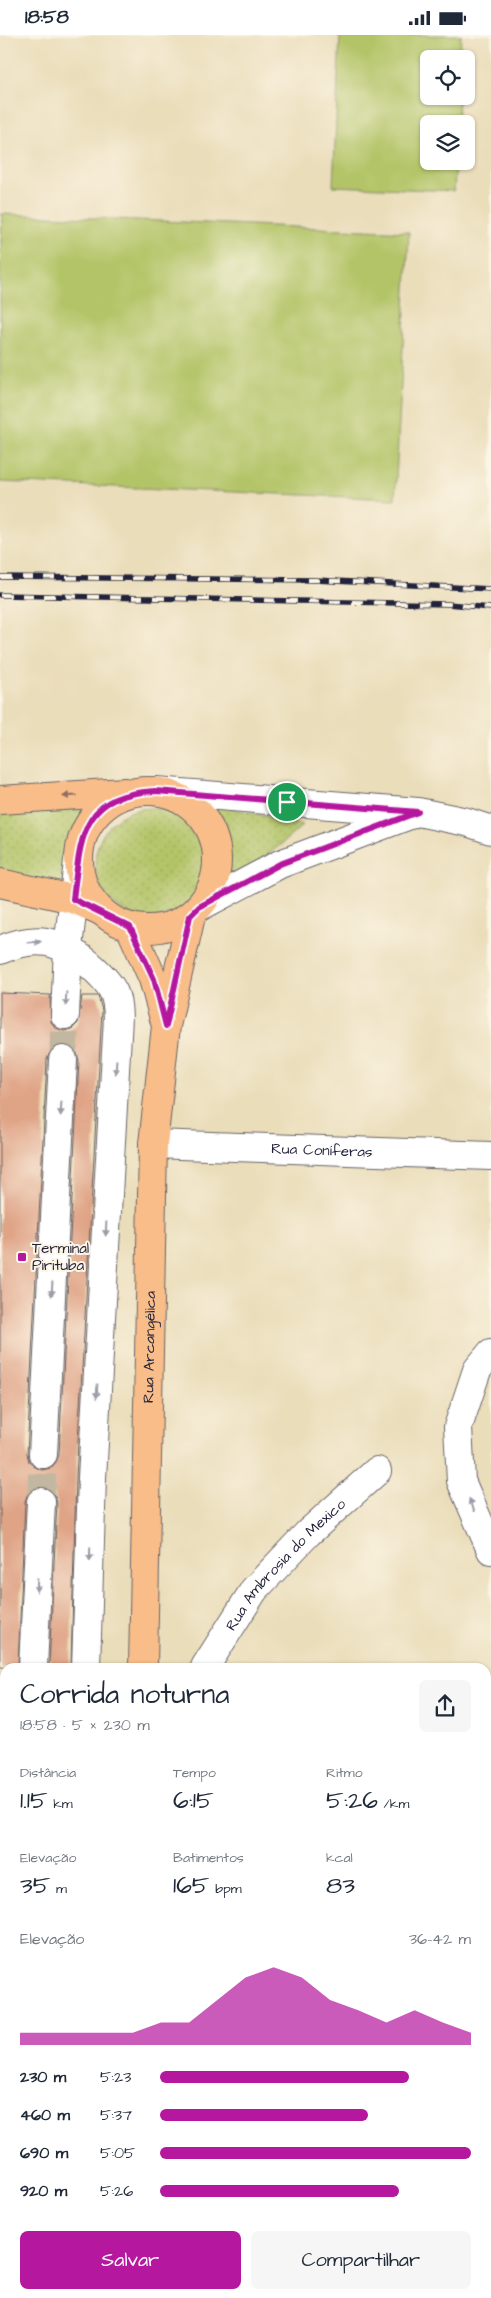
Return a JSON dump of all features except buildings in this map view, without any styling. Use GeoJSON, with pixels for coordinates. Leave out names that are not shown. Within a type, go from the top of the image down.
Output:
{"type":"FeatureCollection","features":[{"type":"Feature","properties":{"kind":"main road"},"geometry":{"type":"LineString","coordinates":[[0,800],[146,791],[183,800],[194,808],[203,817],[216,842],[217,870],[214,883],[195,912],[170,926],[150,929],[130,927],[114,921],[101,911],[89,897],[81,879],[78,861],[81,841],[89,824],[101,808],[118,797],[146,791]]}},
{"type":"Feature","properties":{"kind":"main road"},"geometry":{"type":"LineString","coordinates":[[0,883],[73,899],[101,911]]}},
{"type":"Feature","properties":{"kind":"main road","name":"Rua Arcangélica"},"geometry":{"type":"LineString","coordinates":[[143,1663],[153,1143],[166,1026],[195,912]]}},
{"type":"Feature","properties":{"kind":"main road","name":"Rua Arcangélica"},"geometry":{"type":"LineString","coordinates":[[130,927],[154,979],[166,1026]]}},
{"type":"Feature","properties":{"kind":"street"},"geometry":{"type":"LineString","coordinates":[[146,791],[418,812],[491,830]]}},
{"type":"Feature","properties":{"kind":"street"},"geometry":{"type":"LineString","coordinates":[[195,912],[280,864],[418,812]]}},
{"type":"Feature","properties":{"kind":"street"},"geometry":{"type":"LineString","coordinates":[[65,1015],[68,948],[78,861]]}},
{"type":"Feature","properties":{"kind":"street"},"geometry":{"type":"LineString","coordinates":[[0,950],[32,941],[46,941],[68,948],[96,970],[113,991],[118,1018],[92,1478],[86,1663]]}},
{"type":"Feature","properties":{"kind":"street"},"geometry":{"type":"LineString","coordinates":[[43,1454],[63,1060]]}},
{"type":"Feature","properties":{"kind":"street","name":"Rua Coníferas"},"geometry":{"type":"LineString","coordinates":[[153,1143],[491,1156]]}},
{"type":"Feature","properties":{"kind":"street"},"geometry":{"type":"LineString","coordinates":[[491,1353],[477,1370],[458,1427],[461,1481],[491,1550]]}},
{"type":"Feature","properties":{"kind":"street","name":"Rua Ambrosia do Mexico"},"geometry":{"type":"LineString","coordinates":[[208,1663],[254,1590],[308,1533],[377,1471]]}},
{"type":"Feature","properties":{"kind":"street"},"geometry":{"type":"LineString","coordinates":[[33,1663],[42,1501]]}},
{"type":"Feature","properties":{"kind":"green space"},"geometry":{"type":"Polygon","coordinates":[[[340,35],[461,35],[460,50],[420,50],[420,105],[458,105],[458,115],[420,115],[420,170],[455,170],[454,191],[333,186],[340,35]]]}},
{"type":"Feature","properties":{"kind":"green space"},"geometry":{"type":"Polygon","coordinates":[[[2,214],[409,232],[395,499],[0,482],[0,266],[2,214]]]}},
{"type":"Feature","properties":{"kind":"green space"},"geometry":{"type":"Polygon","coordinates":[[[193,799],[303,825],[217,894],[225,864],[222,836],[209,810],[193,799]]]}},
{"type":"Feature","properties":{"kind":"green space"},"geometry":{"type":"Polygon","coordinates":[[[97,807],[83,822],[75,844],[70,894],[0,877],[0,811],[97,807]]]}},
{"type":"Feature","properties":{"kind":"green space"},"geometry":{"type":"Polygon","coordinates":[[[150,808],[171,812],[189,824],[201,842],[205,863],[201,884],[189,902],[171,914],[150,918],[129,914],[111,902],[99,884],[95,863],[99,842],[111,824],[129,812],[150,808]]]}},
{"type":"Feature","properties":{"kind":"tunnel"},"geometry":{"type":"LineString","coordinates":[[63,1060],[65,1015]]}},
{"type":"Feature","properties":{"kind":"tunnel"},"geometry":{"type":"LineString","coordinates":[[41,1502],[43,1454]]}},
{"type":"Feature","properties":{"kind":"railway"},"geometry":{"type":"LineString","coordinates":[[0,577],[315,580],[491,589]]}},
{"type":"Feature","properties":{"kind":"railway"},"geometry":{"type":"LineString","coordinates":[[0,595],[448,604],[491,608]]}},
{"type":"Feature","properties":{"kind":"place","name":"Terminal Pirituba"},"geometry":{"type":"Point","coordinates":[22,1257]}},
{"type":"Feature","properties":{"kind":"route"},"geometry":{"type":"LineString","coordinates":[[156,791],[287,802],[418,812],[280,864],[199,907],[190,916],[166,1026],[154,979],[130,927],[114,921],[101,911],[73,899],[81,841],[89,824],[101,808],[118,797],[136,792],[156,791]]}}]}
